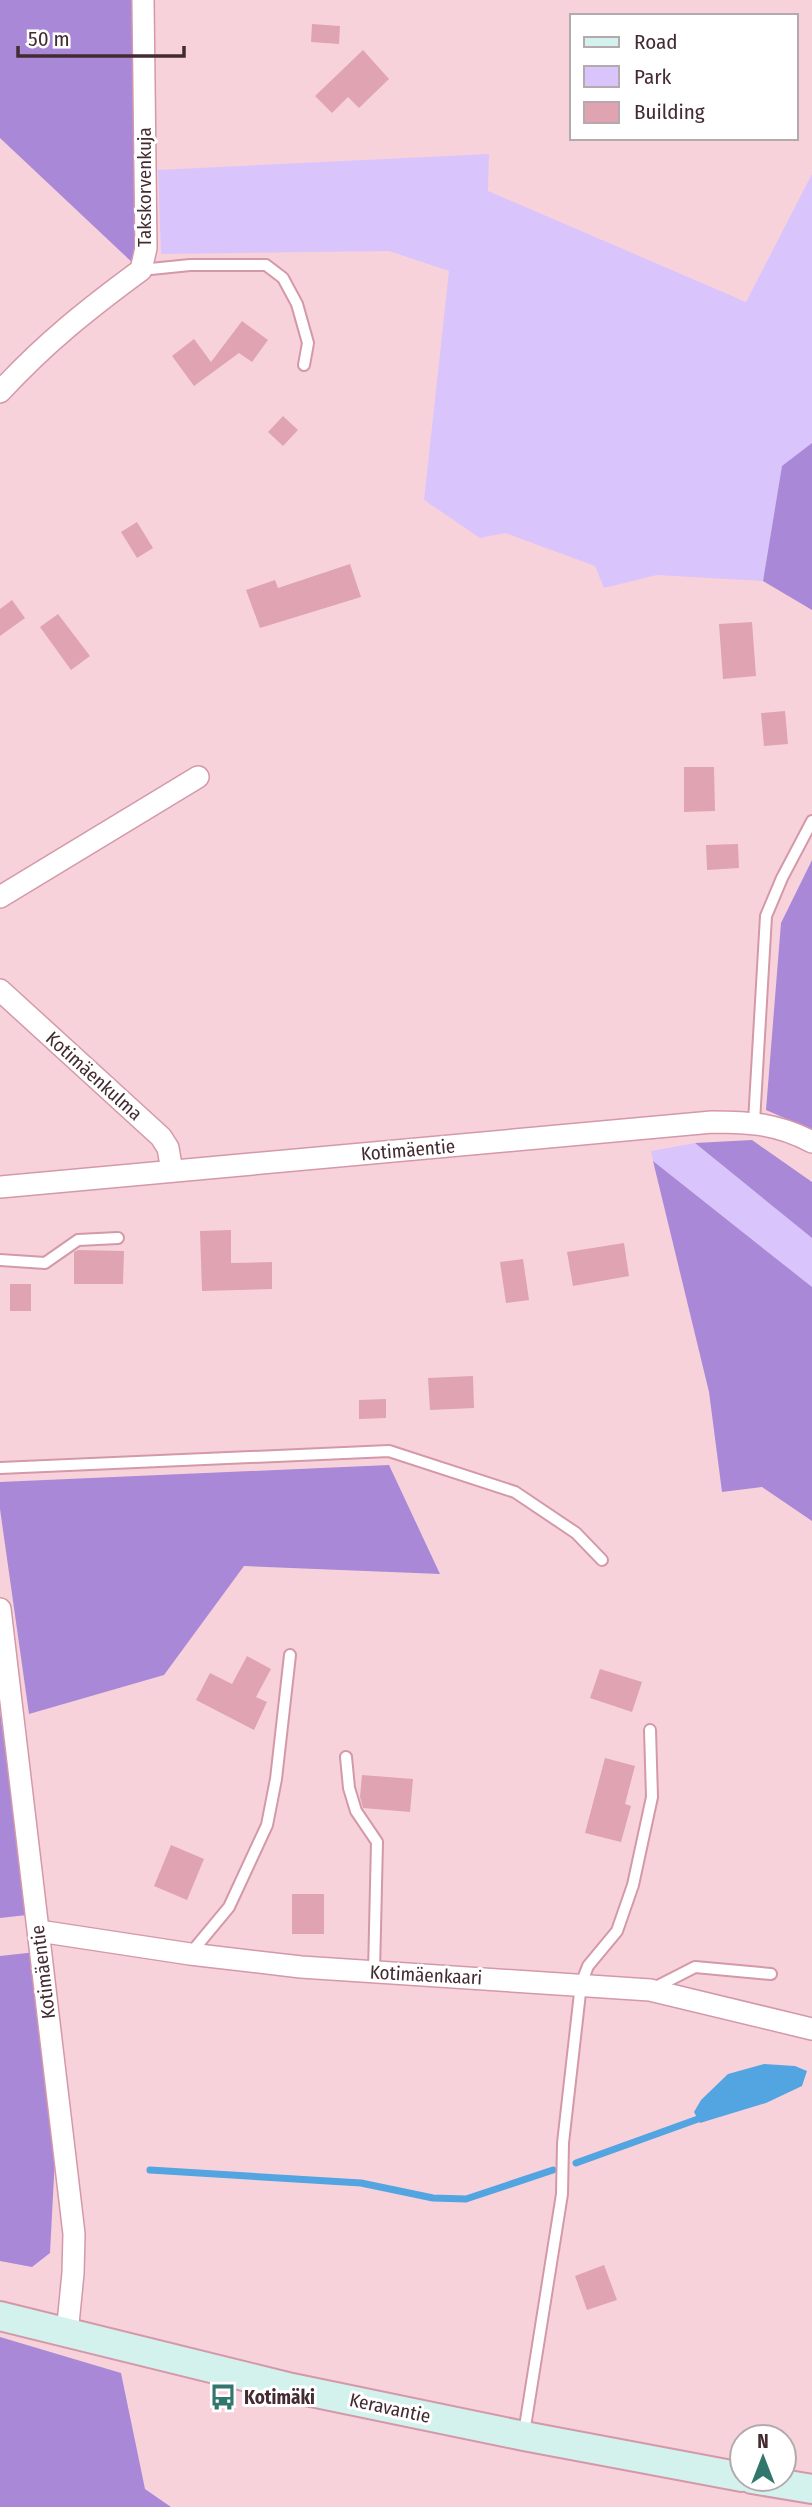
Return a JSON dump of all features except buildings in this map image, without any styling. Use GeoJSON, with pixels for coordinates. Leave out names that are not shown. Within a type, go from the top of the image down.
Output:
{"type":"FeatureCollection","features":[{"type":"Feature","properties":{"kind":"main road","name":"Keravantie"},"geometry":{"type":"LineString","coordinates":[[0,2316],[292,2388],[728,2474]]}},
{"type":"Feature","properties":{"kind":"street","name":"Takskorvenkuja"},"geometry":{"type":"LineString","coordinates":[[0,392],[25,364],[80,314],[141,270],[146,248],[143,0]]}},
{"type":"Feature","properties":{"kind":"street"},"geometry":{"type":"LineString","coordinates":[[0,897],[198,777]]}},
{"type":"Feature","properties":{"kind":"street","name":"Kotimäenkulma"},"geometry":{"type":"LineString","coordinates":[[0,990],[161,1137],[168,1148],[172,1171]]}},
{"type":"Feature","properties":{"kind":"street","name":"Kotimäentie"},"geometry":{"type":"LineString","coordinates":[[0,1187],[712,1122],[754,1122],[790,1130],[812,1142]]}},
{"type":"Feature","properties":{"kind":"street","name":"Kotimäentie"},"geometry":{"type":"LineString","coordinates":[[0,1609],[74,2234],[67,2334]]}},
{"type":"Feature","properties":{"kind":"street","name":"Kotimäenkaari"},"geometry":{"type":"LineString","coordinates":[[38,1931],[190,1954],[374,1972],[650,1990],[812,2029]]}},
{"type":"Feature","properties":{"kind":"lane"},"geometry":{"type":"LineString","coordinates":[[141,270],[190,265],[266,265],[283,278],[297,304],[308,343],[304,365]]}},
{"type":"Feature","properties":{"kind":"lane"},"geometry":{"type":"LineString","coordinates":[[754,1122],[766,916],[782,878],[812,821]]}},
{"type":"Feature","properties":{"kind":"lane"},"geometry":{"type":"LineString","coordinates":[[0,1260],[45,1263],[78,1240],[118,1238]]}},
{"type":"Feature","properties":{"kind":"lane"},"geometry":{"type":"LineString","coordinates":[[0,1468],[388,1451],[515,1492],[576,1533],[602,1560]]}},
{"type":"Feature","properties":{"kind":"lane"},"geometry":{"type":"LineString","coordinates":[[190,1954],[229,1907],[267,1825],[276,1779],[290,1655]]}},
{"type":"Feature","properties":{"kind":"lane"},"geometry":{"type":"LineString","coordinates":[[524,2436],[562,2194],[563,2143],[581,1984],[588,1966],[617,1931],[633,1885],[652,1797],[650,1730]]}},
{"type":"Feature","properties":{"kind":"lane"},"geometry":{"type":"LineString","coordinates":[[346,1756],[349,1788],[356,1811],[377,1842],[374,1972]]}},
{"type":"Feature","properties":{"kind":"lane"},"geometry":{"type":"LineString","coordinates":[[650,1990],[695,1968],[771,1974]]}},
{"type":"Feature","properties":{"kind":"green space"},"geometry":{"type":"Polygon","coordinates":[[[489,154],[488,191],[746,302],[812,174],[812,443],[782,467],[763,581],[657,575],[604,588],[595,566],[505,533],[480,538],[424,500],[449,271],[389,251],[161,254],[158,170],[489,154]]]}},
{"type":"Feature","properties":{"kind":"green space"},"geometry":{"type":"Polygon","coordinates":[[[695,1143],[812,1238],[812,1287],[653,1161],[651,1151],[695,1143]]]}},
{"type":"Feature","properties":{"kind":"shaded area"},"geometry":{"type":"Polygon","coordinates":[[[0,0],[137,0],[136,266],[0,138],[0,0]]]}},
{"type":"Feature","properties":{"kind":"shaded area"},"geometry":{"type":"Polygon","coordinates":[[[812,443],[812,610],[763,581],[782,466],[812,443]]]}},
{"type":"Feature","properties":{"kind":"shaded area"},"geometry":{"type":"Polygon","coordinates":[[[812,860],[812,1130],[766,1110],[781,923],[812,860]]]}},
{"type":"Feature","properties":{"kind":"shaded area"},"geometry":{"type":"Polygon","coordinates":[[[752,1140],[812,1182],[812,1238],[695,1143],[752,1140]]]}},
{"type":"Feature","properties":{"kind":"shaded area"},"geometry":{"type":"Polygon","coordinates":[[[653,1161],[812,1287],[812,1521],[762,1487],[722,1492],[709,1392],[653,1161]]]}},
{"type":"Feature","properties":{"kind":"shaded area"},"geometry":{"type":"Polygon","coordinates":[[[389,1465],[440,1574],[244,1566],[164,1675],[29,1714],[0,1509],[0,1482],[389,1465]]]}},
{"type":"Feature","properties":{"kind":"shaded area"},"geometry":{"type":"Polygon","coordinates":[[[0,1711],[27,1915],[0,1918],[0,1711]]]}},
{"type":"Feature","properties":{"kind":"shaded area"},"geometry":{"type":"Polygon","coordinates":[[[36,1952],[56,2138],[50,2253],[32,2267],[0,2261],[0,1956],[36,1952]]]}},
{"type":"Feature","properties":{"kind":"shaded area"},"geometry":{"type":"Polygon","coordinates":[[[0,2337],[121,2373],[145,2489],[171,2507],[0,2507],[0,2337]]]}},
{"type":"Feature","properties":{"kind":"water"},"geometry":{"type":"Polygon","coordinates":[[[764,2064],[795,2066],[807,2071],[802,2086],[766,2103],[700,2123],[694,2112],[701,2100],[728,2074],[764,2064]]]}},
{"type":"Feature","properties":{"kind":"waterway"},"geometry":{"type":"LineString","coordinates":[[576,2163],[698,2119]]}},
{"type":"Feature","properties":{"kind":"waterway"},"geometry":{"type":"LineString","coordinates":[[150,2170],[361,2183],[433,2198],[466,2199],[553,2170]]}},
{"type":"Feature","properties":{"kind":"place","name":"Kotimäki"},"geometry":{"type":"Point","coordinates":[223,2397]}}]}
